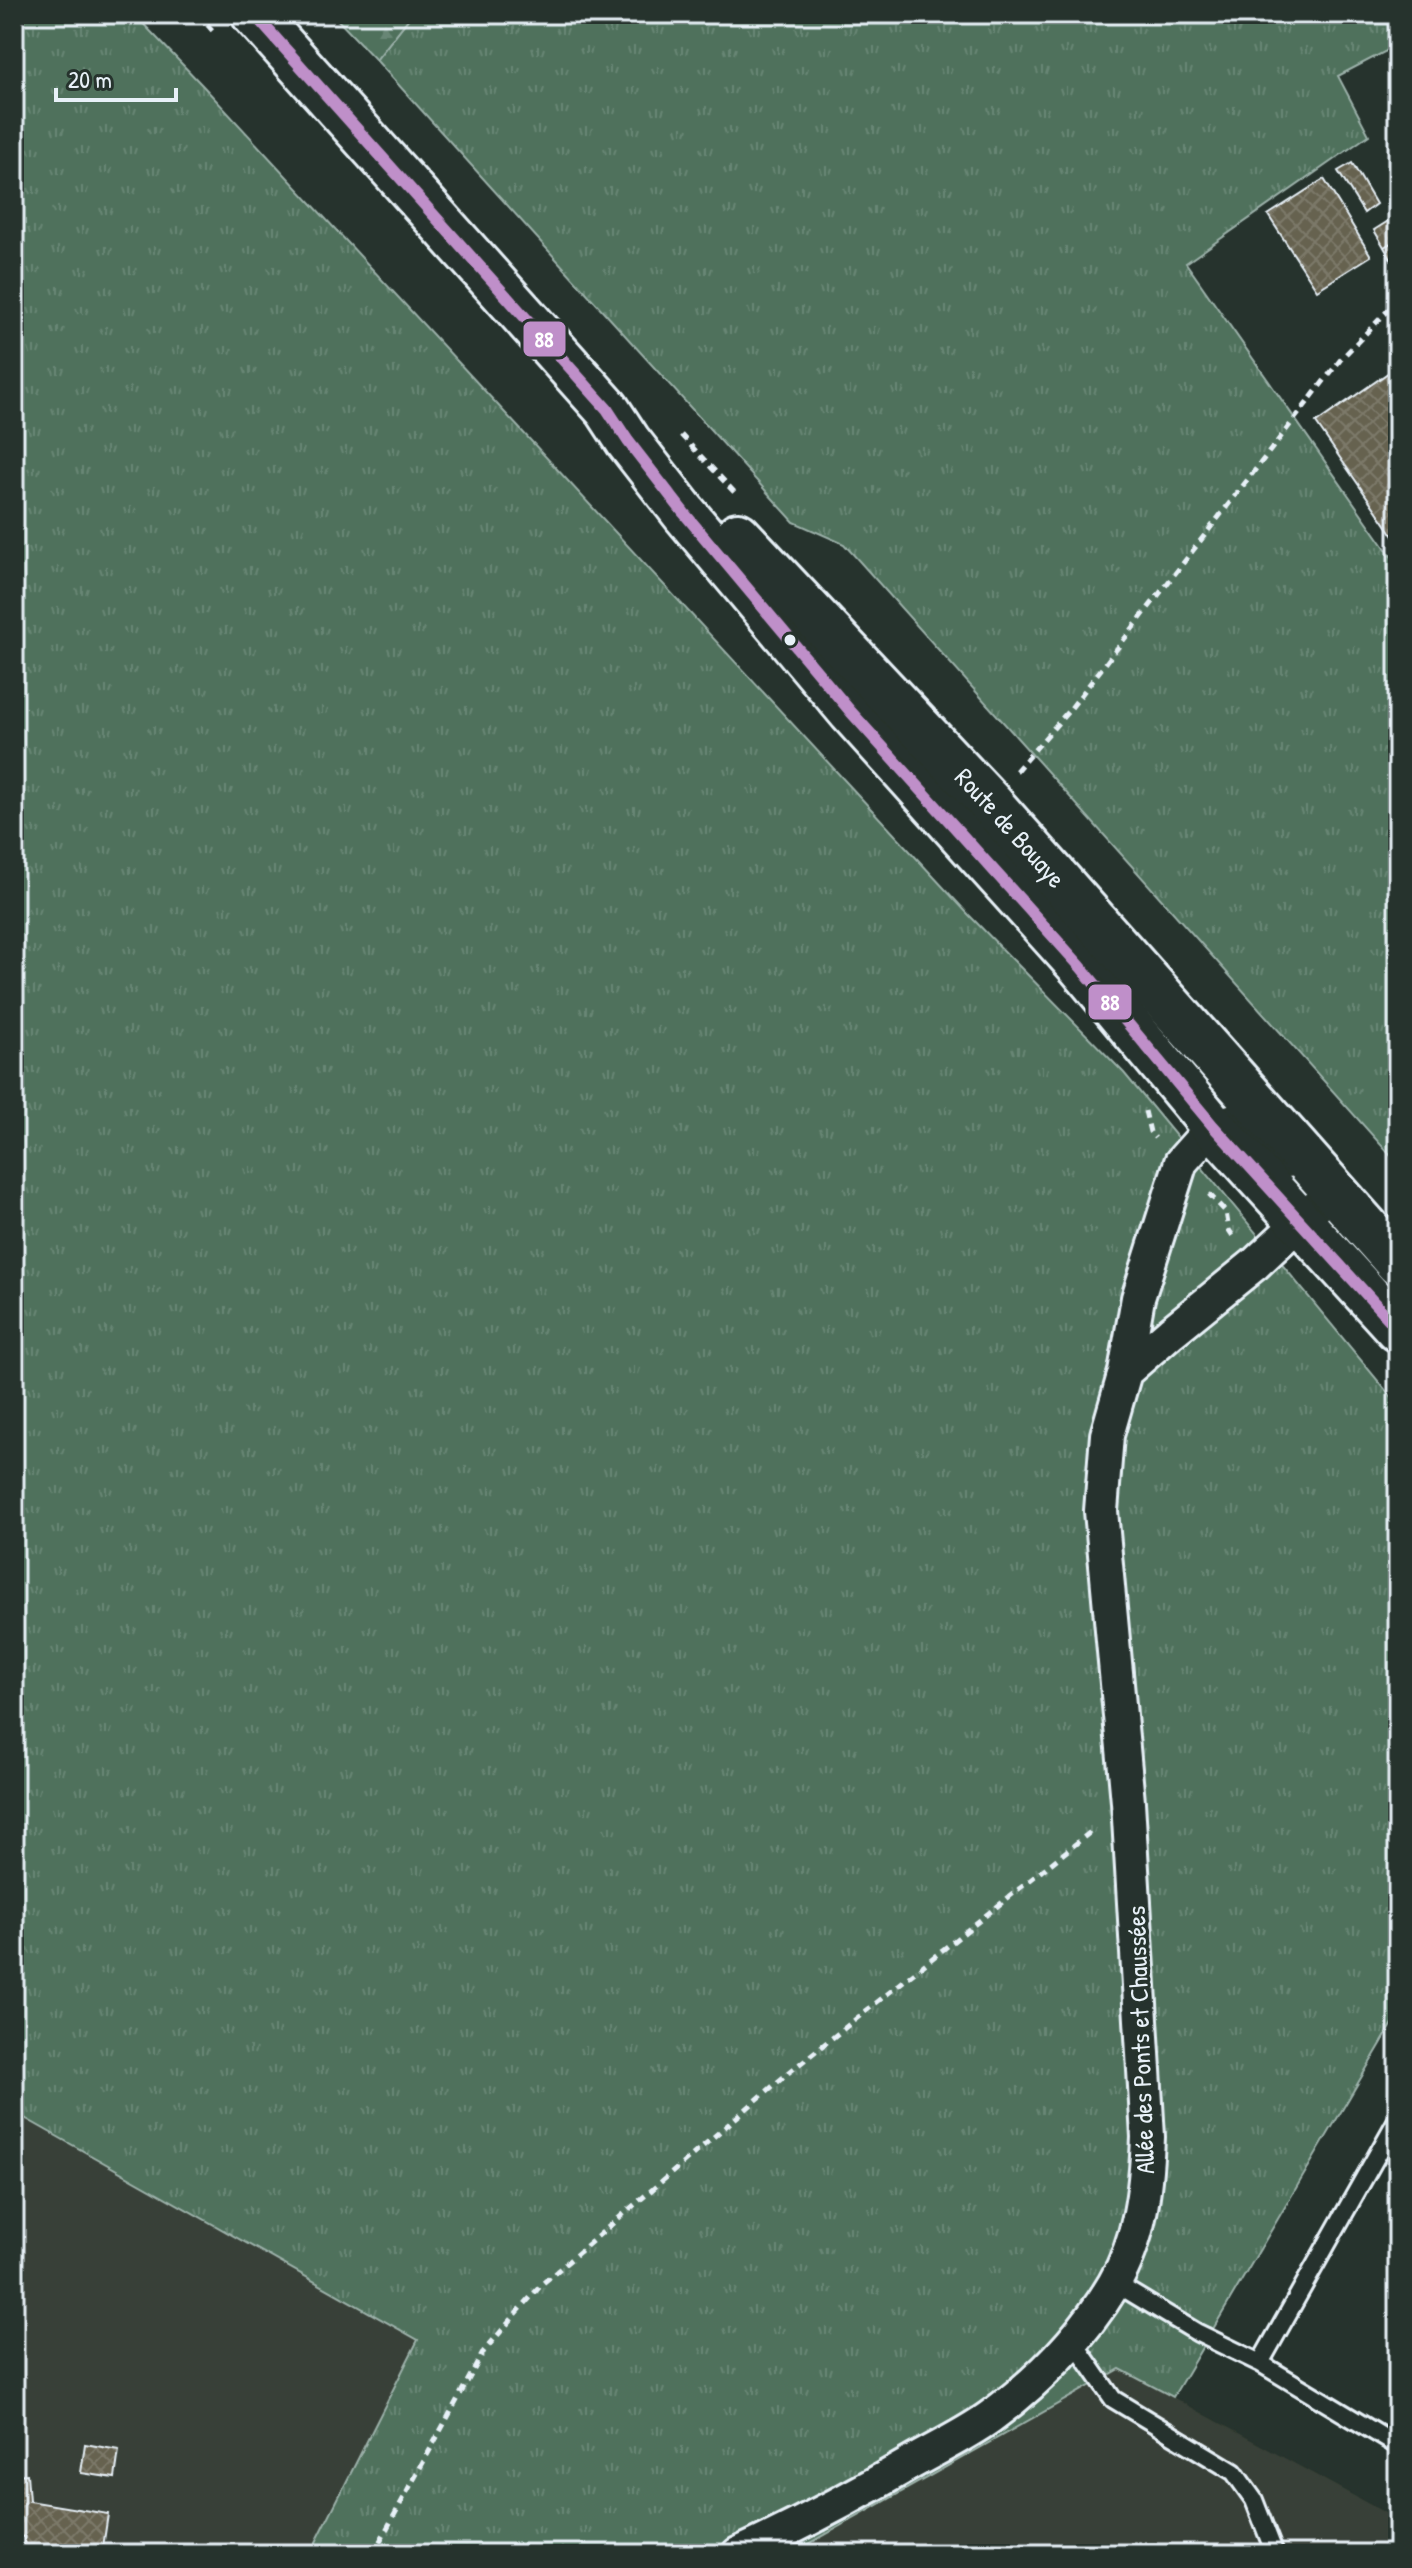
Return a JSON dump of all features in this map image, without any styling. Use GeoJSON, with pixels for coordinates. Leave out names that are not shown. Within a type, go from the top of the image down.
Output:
{"type":"FeatureCollection","features":[{"type":"Feature","properties":{"kind":"main road","name":"Route de Bouaye"},"geometry":{"type":"LineString","coordinates":[[254,14],[607,409],[684,513],[832,688],[1080,966],[1213,1126],[1398,1329]]}},
{"type":"Feature","properties":{"kind":"main road","name":"Route de Bouaye"},"geometry":{"type":"LineString","coordinates":[[607,409],[657,450],[991,804],[1398,1263]]}},
{"type":"Feature","properties":{"kind":"street"},"geometry":{"type":"LineString","coordinates":[[1125,1372],[1255,1264],[1301,1221],[1323,1181],[1282,1159],[1238,1119],[1213,1126]]}},
{"type":"Feature","properties":{"kind":"street","name":"Allée des Ponts et Chaussées"},"geometry":{"type":"LineString","coordinates":[[738,2554],[831,2510],[988,2419],[1026,2388],[1073,2341],[1115,2283],[1138,2226],[1146,2182],[1148,2137],[1128,1802],[1101,1511],[1107,1435],[1125,1372],[1138,1298],[1181,1162],[1213,1126]]}},
{"type":"Feature","properties":{"kind":"lane"},"geometry":{"type":"LineString","coordinates":[[1260,2363],[1398,2118]]}},
{"type":"Feature","properties":{"kind":"lane"},"geometry":{"type":"LineString","coordinates":[[1115,2283],[1198,2333],[1260,2363],[1398,2446]]}},
{"type":"Feature","properties":{"kind":"lane"},"geometry":{"type":"LineString","coordinates":[[1073,2341],[1113,2399],[1234,2472],[1254,2500],[1275,2554]]}},
{"type":"Feature","properties":{"kind":"path"},"geometry":{"type":"LineString","coordinates":[[991,804],[1071,708],[1341,359],[1398,300]]}},
{"type":"Feature","properties":{"kind":"path"},"geometry":{"type":"LineString","coordinates":[[373,2554],[484,2351],[542,2284],[787,2074],[1128,1802]]}},
{"type":"Feature","properties":{"kind":"shaded area"},"geometry":{"type":"Polygon","coordinates":[[[14,2112],[418,2340],[310,2554],[14,2554],[14,2112]]]}},
{"type":"Feature","properties":{"kind":"shaded area"},"geometry":{"type":"Polygon","coordinates":[[[1121,2369],[1398,2520],[1398,2554],[791,2554],[1121,2369]]]}},
{"type":"Feature","properties":{"kind":"green space"},"geometry":{"type":"Polygon","coordinates":[[[14,14],[134,14],[969,915],[1124,1073],[1398,1405],[1398,2015],[1173,2397],[1120,2369],[791,2554],[310,2554],[418,2340],[14,2112],[14,14]]]}},
{"type":"Feature","properties":{"kind":"green space"},"geometry":{"type":"Polygon","coordinates":[[[332,14],[412,14],[376,60],[332,14]]]}},
{"type":"Feature","properties":{"kind":"green space"},"geometry":{"type":"Polygon","coordinates":[[[412,14],[1398,14],[1398,45],[1338,76],[1369,135],[1186,263],[1398,566],[1398,1164],[844,544],[794,522],[376,60],[412,14]]]}},
{"type":"Feature","properties":{"kind":"building"},"geometry":{"type":"Polygon","coordinates":[[[1352,163],[1376,204],[1364,213],[1338,171],[1352,163]]]}},
{"type":"Feature","properties":{"kind":"building"},"geometry":{"type":"Polygon","coordinates":[[[1324,179],[1371,256],[1317,290],[1268,215],[1324,179]]]}},
{"type":"Feature","properties":{"kind":"building"},"geometry":{"type":"Polygon","coordinates":[[[1398,215],[1398,239],[1384,247],[1374,230],[1398,215]]]}},
{"type":"Feature","properties":{"kind":"building"},"geometry":{"type":"Polygon","coordinates":[[[1398,239],[1398,271],[1384,247],[1398,239]]]}},
{"type":"Feature","properties":{"kind":"building"},"geometry":{"type":"Polygon","coordinates":[[[1398,366],[1398,542],[1316,423],[1398,366]]]}},
{"type":"Feature","properties":{"kind":"building"},"geometry":{"type":"Polygon","coordinates":[[[85,2444],[119,2450],[115,2478],[81,2473],[85,2444]]]}},
{"type":"Feature","properties":{"kind":"building"},"geometry":{"type":"Polygon","coordinates":[[[27,2474],[29,2501],[108,2514],[102,2554],[24,2554],[24,2537],[14,2535],[14,2475],[27,2474]]]}},
{"type":"Feature","properties":{"kind":"transit line","name":"88"},"geometry":{"type":"LineString","coordinates":[[254,14],[607,409],[684,513],[851,712],[1080,966],[1213,1126],[1398,1329]]}}]}
